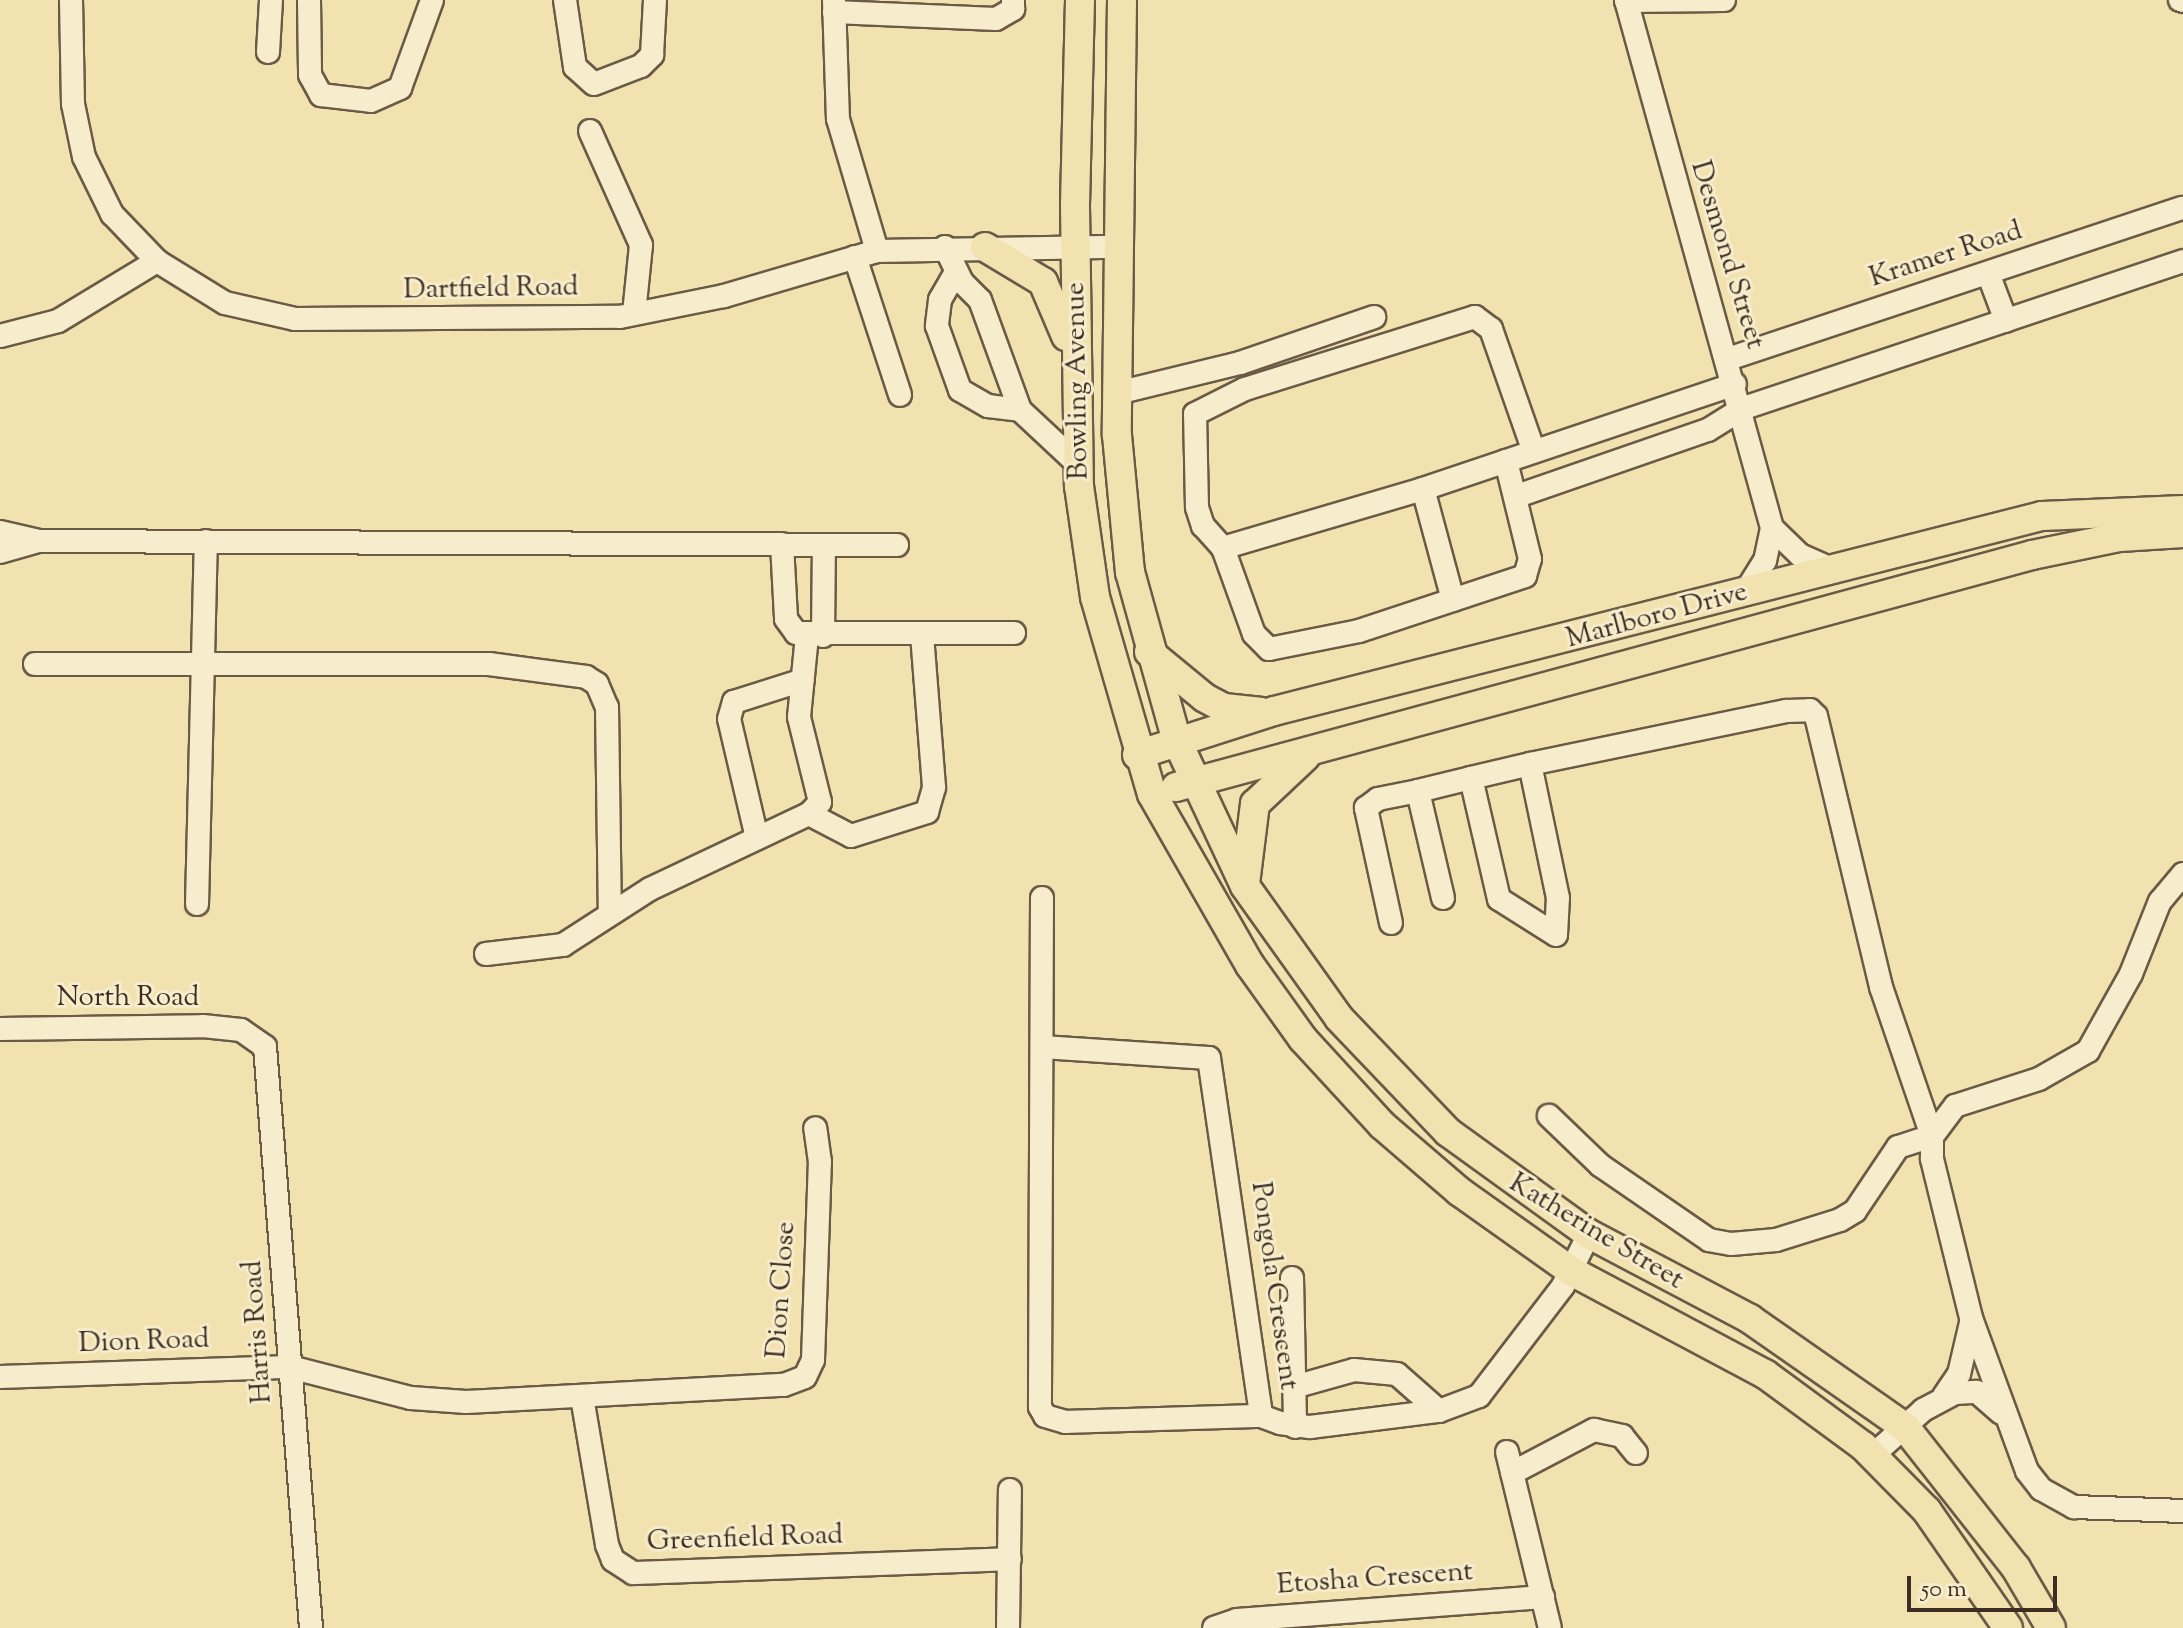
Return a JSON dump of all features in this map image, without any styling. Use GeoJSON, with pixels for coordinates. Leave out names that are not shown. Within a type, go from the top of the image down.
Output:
{"type":"FeatureCollection","features":[{"type":"Feature","properties":{"kind":"main road","name":"Bowling Avenue"},"geometry":{"type":"LineString","coordinates":[[1080,0],[1075,246],[1078,464],[1095,597],[1137,755],[1152,794]]}},
{"type":"Feature","properties":{"kind":"main road","name":"Bowling Avenue"},"geometry":{"type":"LineString","coordinates":[[1122,0],[1117,393],[1130,572],[1148,651],[1193,783]]}},
{"type":"Feature","properties":{"kind":"main road"},"geometry":{"type":"LineString","coordinates":[[985,247],[1013,259],[1052,292],[1075,368]]}},
{"type":"Feature","properties":{"kind":"main road","name":"Marlboro Drive"},"geometry":{"type":"LineString","coordinates":[[1137,755],[1274,711],[2042,516],[2183,510]]}},
{"type":"Feature","properties":{"kind":"main road","name":"Marlboro Drive"},"geometry":{"type":"LineString","coordinates":[[1152,794],[2032,555],[2120,537],[2183,533]]}},
{"type":"Feature","properties":{"kind":"main road"},"geometry":{"type":"LineString","coordinates":[[1148,651],[1220,706],[1274,711]]}},
{"type":"Feature","properties":{"kind":"main road"},"geometry":{"type":"LineString","coordinates":[[1245,886],[1255,804],[1312,751]]}},
{"type":"Feature","properties":{"kind":"main road","name":"Katherine Street"},"geometry":{"type":"LineString","coordinates":[[1193,783],[1245,886],[1282,946],[1386,1072],[1496,1171],[1589,1234],[1750,1319],[1905,1427],[2016,1568],[2051,1628]]}},
{"type":"Feature","properties":{"kind":"main road","name":"Katherine Street"},"geometry":{"type":"LineString","coordinates":[[1152,794],[1250,965],[1303,1039],[1433,1170],[1571,1271],[1765,1374],[1872,1456],[1927,1511],[2008,1628]]}},
{"type":"Feature","properties":{"kind":"street","name":"Dartfield Road"},"geometry":{"type":"LineString","coordinates":[[71,0],[73,104],[84,157],[112,214],[157,261],[225,303],[295,319],[634,314],[877,251],[945,247],[1117,247]]}},
{"type":"Feature","properties":{"kind":"street"},"geometry":{"type":"LineString","coordinates":[[268,52],[271,0]]}},
{"type":"Feature","properties":{"kind":"street"},"geometry":{"type":"LineString","coordinates":[[309,0],[310,75],[321,95],[371,101],[400,88],[432,0]]}},
{"type":"Feature","properties":{"kind":"street"},"geometry":{"type":"LineString","coordinates":[[565,0],[575,67],[594,84],[641,66],[652,55],[655,0]]}},
{"type":"Feature","properties":{"kind":"street"},"geometry":{"type":"LineString","coordinates":[[877,251],[838,119],[834,6],[996,19],[1013,9],[1013,0]]}},
{"type":"Feature","properties":{"kind":"street"},"geometry":{"type":"LineString","coordinates":[[1626,0],[1724,0]]}},
{"type":"Feature","properties":{"kind":"street","name":"Desmond Street"},"geometry":{"type":"LineString","coordinates":[[1626,0],[1662,147],[1728,359],[1772,528],[1765,561],[1744,594]]}},
{"type":"Feature","properties":{"kind":"street"},"geometry":{"type":"LineString","coordinates":[[590,131],[641,245],[634,314]]}},
{"type":"Feature","properties":{"kind":"street","name":"Kramer Road"},"geometry":{"type":"LineString","coordinates":[[1728,359],[2183,208]]}},
{"type":"Feature","properties":{"kind":"street"},"geometry":{"type":"LineString","coordinates":[[945,247],[956,272],[980,300],[1020,410],[1078,464]]}},
{"type":"Feature","properties":{"kind":"street"},"geometry":{"type":"LineString","coordinates":[[855,257],[900,395]]}},
{"type":"Feature","properties":{"kind":"street"},"geometry":{"type":"LineString","coordinates":[[0,336],[58,321],[157,261]]}},
{"type":"Feature","properties":{"kind":"street"},"geometry":{"type":"LineString","coordinates":[[1517,496],[1708,430],[1741,409],[2183,261]]}},
{"type":"Feature","properties":{"kind":"street"},"geometry":{"type":"LineString","coordinates":[[956,272],[940,300],[937,326],[960,390],[988,406],[1020,410]]}},
{"type":"Feature","properties":{"kind":"street"},"geometry":{"type":"LineString","coordinates":[[1988,273],[2006,321]]}},
{"type":"Feature","properties":{"kind":"street"},"geometry":{"type":"LineString","coordinates":[[1117,393],[1240,363],[1374,317]]}},
{"type":"Feature","properties":{"kind":"street"},"geometry":{"type":"LineString","coordinates":[[1506,461],[1530,559],[1525,576],[1275,651],[1254,634],[1223,548],[1203,526],[1197,507],[1193,428],[1205,404],[1248,398],[1475,317],[1491,329],[1533,449]]}},
{"type":"Feature","properties":{"kind":"street"},"geometry":{"type":"LineString","coordinates":[[1223,548],[1239,548],[1735,384]]}},
{"type":"Feature","properties":{"kind":"street"},"geometry":{"type":"LineString","coordinates":[[1423,489],[1453,600]]}},
{"type":"Feature","properties":{"kind":"street"},"geometry":{"type":"LineString","coordinates":[[1772,528],[1800,555],[1831,569]]}},
{"type":"Feature","properties":{"kind":"street"},"geometry":{"type":"LineString","coordinates":[[0,532],[38,541],[897,545]]}},
{"type":"Feature","properties":{"kind":"street"},"geometry":{"type":"LineString","coordinates":[[0,552],[38,541]]}},
{"type":"Feature","properties":{"kind":"street"},"geometry":{"type":"LineString","coordinates":[[197,904],[206,541]]}},
{"type":"Feature","properties":{"kind":"street"},"geometry":{"type":"LineString","coordinates":[[782,544],[788,627],[815,636],[1014,633]]}},
{"type":"Feature","properties":{"kind":"street"},"geometry":{"type":"LineString","coordinates":[[610,910],[809,814],[820,802],[820,789],[799,717],[803,680],[823,595],[824,545]]}},
{"type":"Feature","properties":{"kind":"street"},"geometry":{"type":"LineString","coordinates":[[785,596],[823,595]]}},
{"type":"Feature","properties":{"kind":"street"},"geometry":{"type":"LineString","coordinates":[[809,814],[851,836],[927,812],[934,787],[922,633]]}},
{"type":"Feature","properties":{"kind":"street"},"geometry":{"type":"LineString","coordinates":[[35,664],[504,665],[597,684],[607,707],[610,910],[603,922],[563,945],[486,954]]}},
{"type":"Feature","properties":{"kind":"street"},"geometry":{"type":"LineString","coordinates":[[757,838],[729,719],[734,702],[803,680]]}},
{"type":"Feature","properties":{"kind":"street"},"geometry":{"type":"LineString","coordinates":[[1391,923],[1366,808],[1378,799],[1530,764],[1810,710],[1881,987],[1932,1136],[1932,1159],[1971,1318],[2002,1414],[2027,1471],[2057,1501],[2092,1509],[2183,1511]]}},
{"type":"Feature","properties":{"kind":"street"},"geometry":{"type":"LineString","coordinates":[[1471,778],[1499,899],[1556,935],[1558,898],[1530,764]]}},
{"type":"Feature","properties":{"kind":"street"},"geometry":{"type":"LineString","coordinates":[[1418,791],[1443,898]]}},
{"type":"Feature","properties":{"kind":"street"},"geometry":{"type":"LineString","coordinates":[[1549,1116],[1600,1165],[1709,1240],[1731,1244],[1776,1240],[1840,1220],[1855,1211],[1898,1147],[1932,1136],[1941,1117],[1966,1100],[2039,1079],[2088,1051],[2131,974],[2160,901],[2183,874]]}},
{"type":"Feature","properties":{"kind":"street"},"geometry":{"type":"LineString","coordinates":[[1042,898],[1040,1407],[1045,1416],[1066,1422],[1261,1416]]}},
{"type":"Feature","properties":{"kind":"street","name":"North Road"},"geometry":{"type":"LineString","coordinates":[[0,1029],[203,1026],[256,1036]]}},
{"type":"Feature","properties":{"kind":"street","name":"Harris Road"},"geometry":{"type":"LineString","coordinates":[[256,1036],[265,1047],[273,1086],[290,1367],[311,1628]]}},
{"type":"Feature","properties":{"kind":"street","name":"Pongola Crescent"},"geometry":{"type":"LineString","coordinates":[[1042,1047],[1209,1058],[1261,1416],[1295,1427],[1439,1411],[1467,1403],[1491,1385],[1571,1271],[1589,1234]]}},
{"type":"Feature","properties":{"kind":"street","name":"Dion Close"},"geometry":{"type":"LineString","coordinates":[[582,1397],[784,1385],[805,1377],[813,1360],[820,1162],[815,1128]]}},
{"type":"Feature","properties":{"kind":"street"},"geometry":{"type":"LineString","coordinates":[[1292,1278],[1295,1427]]}},
{"type":"Feature","properties":{"kind":"street"},"geometry":{"type":"LineString","coordinates":[[1872,1456],[1944,1396],[1959,1374],[1971,1318]]}},
{"type":"Feature","properties":{"kind":"street"},"geometry":{"type":"LineString","coordinates":[[290,1367],[411,1398],[582,1397]]}},
{"type":"Feature","properties":{"kind":"street","name":"Dion Road"},"geometry":{"type":"LineString","coordinates":[[0,1377],[290,1367]]}},
{"type":"Feature","properties":{"kind":"street"},"geometry":{"type":"LineString","coordinates":[[1294,1387],[1354,1370],[1397,1374],[1439,1411]]}},
{"type":"Feature","properties":{"kind":"street"},"geometry":{"type":"LineString","coordinates":[[1944,1396],[1977,1392],[2002,1414]]}},
{"type":"Feature","properties":{"kind":"street","name":"Greenfield Road"},"geometry":{"type":"LineString","coordinates":[[582,1397],[607,1545],[613,1560],[633,1573],[1010,1559]]}},
{"type":"Feature","properties":{"kind":"street"},"geometry":{"type":"LineString","coordinates":[[1550,1628],[1510,1462],[1594,1430],[1622,1436],[1636,1453]]}},
{"type":"Feature","properties":{"kind":"street"},"geometry":{"type":"LineString","coordinates":[[1008,1628],[1010,1490]]}},
{"type":"Feature","properties":{"kind":"street","name":"Etosha Crescent"},"geometry":{"type":"LineString","coordinates":[[1214,1628],[1237,1620],[1543,1597]]}}]}
